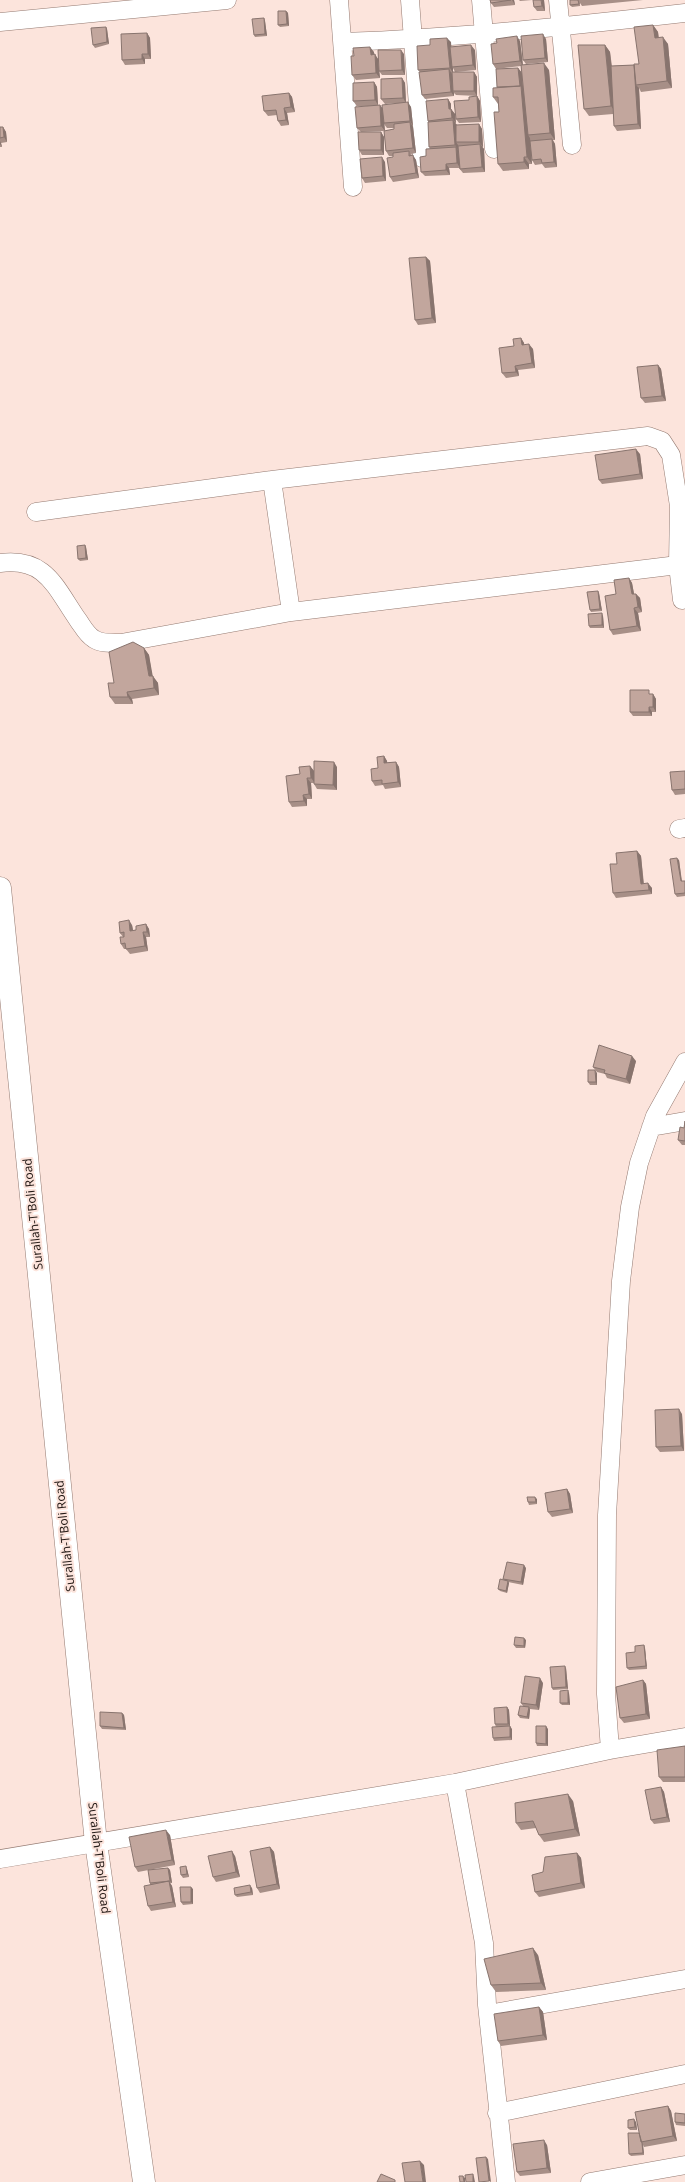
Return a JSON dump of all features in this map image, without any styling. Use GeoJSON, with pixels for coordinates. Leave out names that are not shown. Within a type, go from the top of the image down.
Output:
{"type":"FeatureCollection","features":[{"type":"Feature","properties":{"kind":"main road","name":"Surallah-T'Boli Road"},"geometry":{"type":"LineString","coordinates":[[0,888],[96,1843],[144,2182]]}},
{"type":"Feature","properties":{"kind":"street"},"geometry":{"type":"LineString","coordinates":[[0,22],[227,0]]}},
{"type":"Feature","properties":{"kind":"street"},"geometry":{"type":"LineString","coordinates":[[339,0],[353,187]]}},
{"type":"Feature","properties":{"kind":"street"},"geometry":{"type":"LineString","coordinates":[[410,0],[422,158]]}},
{"type":"Feature","properties":{"kind":"street"},"geometry":{"type":"LineString","coordinates":[[481,0],[494,149]]}},
{"type":"Feature","properties":{"kind":"street"},"geometry":{"type":"LineString","coordinates":[[558,0],[572,145]]}},
{"type":"Feature","properties":{"kind":"street"},"geometry":{"type":"LineString","coordinates":[[343,42],[414,40],[485,34],[685,13]]}},
{"type":"Feature","properties":{"kind":"street"},"geometry":{"type":"LineString","coordinates":[[36,512],[272,480],[648,436],[662,441],[671,454],[682,505],[678,565],[682,600]]}},
{"type":"Feature","properties":{"kind":"street"},"geometry":{"type":"LineString","coordinates":[[272,480],[291,612]]}},
{"type":"Feature","properties":{"kind":"street"},"geometry":{"type":"LineString","coordinates":[[0,563],[23,562],[40,569],[88,635],[100,642],[121,643],[291,612],[678,565]]}},
{"type":"Feature","properties":{"kind":"street"},"geometry":{"type":"LineString","coordinates":[[610,1750],[606,1694],[606,1515],[621,1281],[630,1207],[639,1163],[655,1116],[685,1062]]}},
{"type":"Feature","properties":{"kind":"street"},"geometry":{"type":"LineString","coordinates":[[651,1127],[685,1121]]}},
{"type":"Feature","properties":{"kind":"street"},"geometry":{"type":"LineString","coordinates":[[0,1859],[455,1783],[610,1750],[685,1737]]}},
{"type":"Feature","properties":{"kind":"street"},"geometry":{"type":"LineString","coordinates":[[455,1783],[484,1943],[488,2014],[497,2113],[506,2182]]}},
{"type":"Feature","properties":{"kind":"street"},"geometry":{"type":"LineString","coordinates":[[488,2014],[685,1979]]}},
{"type":"Feature","properties":{"kind":"street"},"geometry":{"type":"LineString","coordinates":[[497,2113],[685,2074]]}},
{"type":"Feature","properties":{"kind":"street"},"geometry":{"type":"LineString","coordinates":[[590,2182],[685,2165]]}},
{"type":"Feature","properties":{"kind":"building"},"geometry":{"type":"Polygon","coordinates":[[[490,0],[511,0],[491,3],[490,0]]]}},
{"type":"Feature","properties":{"kind":"building"},"geometry":{"type":"Polygon","coordinates":[[[533,0],[541,0],[542,6],[534,7],[533,0]]]}},
{"type":"Feature","properties":{"kind":"building"},"geometry":{"type":"Polygon","coordinates":[[[570,0],[578,0],[579,4],[570,5],[570,0]]]}},
{"type":"Feature","properties":{"kind":"building"},"geometry":{"type":"Polygon","coordinates":[[[278,11],[286,11],[287,24],[278,25],[278,11]]]}},
{"type":"Feature","properties":{"kind":"building"},"geometry":{"type":"Polygon","coordinates":[[[264,18],[265,34],[254,35],[252,19],[264,18]]]}},
{"type":"Feature","properties":{"kind":"building"},"geometry":{"type":"Polygon","coordinates":[[[653,25],[655,38],[663,37],[667,81],[636,85],[634,64],[639,64],[634,27],[653,25]]]}},
{"type":"Feature","properties":{"kind":"building"},"geometry":{"type":"Polygon","coordinates":[[[106,27],[107,42],[93,45],[91,28],[106,27]]]}},
{"type":"Feature","properties":{"kind":"building"},"geometry":{"type":"Polygon","coordinates":[[[147,33],[148,54],[142,54],[142,59],[122,60],[121,34],[147,33]]]}},
{"type":"Feature","properties":{"kind":"building"},"geometry":{"type":"Polygon","coordinates":[[[543,34],[545,58],[523,60],[521,36],[543,34]]]}},
{"type":"Feature","properties":{"kind":"building"},"geometry":{"type":"Polygon","coordinates":[[[517,36],[520,61],[493,64],[491,44],[497,43],[496,39],[517,36]]]}},
{"type":"Feature","properties":{"kind":"building"},"geometry":{"type":"Polygon","coordinates":[[[447,38],[450,68],[418,70],[417,46],[430,45],[430,39],[447,38]]]}},
{"type":"Feature","properties":{"kind":"building"},"geometry":{"type":"Polygon","coordinates":[[[471,45],[473,65],[452,67],[450,47],[471,45]]]}},
{"type":"Feature","properties":{"kind":"building"},"geometry":{"type":"Polygon","coordinates":[[[578,45],[605,45],[611,106],[584,109],[578,45]]]}},
{"type":"Feature","properties":{"kind":"building"},"geometry":{"type":"Polygon","coordinates":[[[370,47],[371,55],[375,54],[376,73],[352,75],[351,56],[354,56],[353,48],[370,47]]]}},
{"type":"Feature","properties":{"kind":"building"},"geometry":{"type":"Polygon","coordinates":[[[378,50],[401,50],[402,70],[379,71],[378,50]]]}},
{"type":"Feature","properties":{"kind":"building"},"geometry":{"type":"Polygon","coordinates":[[[544,63],[550,133],[528,135],[521,65],[544,63]]]}},
{"type":"Feature","properties":{"kind":"building"},"geometry":{"type":"Polygon","coordinates":[[[634,65],[638,124],[614,126],[611,66],[634,65]]]}},
{"type":"Feature","properties":{"kind":"building"},"geometry":{"type":"Polygon","coordinates":[[[518,68],[520,86],[497,87],[496,69],[518,68]]]}},
{"type":"Feature","properties":{"kind":"building"},"geometry":{"type":"Polygon","coordinates":[[[449,69],[451,92],[422,95],[419,72],[449,69]]]}},
{"type":"Feature","properties":{"kind":"building"},"geometry":{"type":"Polygon","coordinates":[[[452,72],[474,72],[474,91],[453,91],[452,72]]]}},
{"type":"Feature","properties":{"kind":"building"},"geometry":{"type":"Polygon","coordinates":[[[402,78],[403,98],[381,99],[381,79],[402,78]]]}},
{"type":"Feature","properties":{"kind":"building"},"geometry":{"type":"Polygon","coordinates":[[[374,82],[375,100],[353,101],[353,83],[374,82]]]}},
{"type":"Feature","properties":{"kind":"building"},"geometry":{"type":"Polygon","coordinates":[[[521,86],[527,157],[524,157],[524,162],[498,164],[494,112],[499,112],[498,97],[493,97],[493,88],[521,86]]]}},
{"type":"Feature","properties":{"kind":"building"},"geometry":{"type":"Polygon","coordinates":[[[289,93],[291,107],[284,108],[286,120],[278,121],[276,110],[264,111],[262,96],[289,93]]]}},
{"type":"Feature","properties":{"kind":"building"},"geometry":{"type":"Polygon","coordinates":[[[477,96],[478,117],[456,119],[454,101],[469,100],[469,97],[477,96]]]}},
{"type":"Feature","properties":{"kind":"building"},"geometry":{"type":"Polygon","coordinates":[[[448,99],[452,118],[428,121],[426,101],[448,99]]]}},
{"type":"Feature","properties":{"kind":"building"},"geometry":{"type":"Polygon","coordinates":[[[408,102],[410,121],[384,123],[382,105],[408,102]]]}},
{"type":"Feature","properties":{"kind":"building"},"geometry":{"type":"Polygon","coordinates":[[[380,105],[381,126],[357,128],[355,107],[380,105]]]}},
{"type":"Feature","properties":{"kind":"building"},"geometry":{"type":"Polygon","coordinates":[[[453,120],[455,145],[429,147],[428,122],[453,120]]]}},
{"type":"Feature","properties":{"kind":"building"},"geometry":{"type":"Polygon","coordinates":[[[410,122],[413,148],[386,151],[384,131],[394,129],[394,124],[410,122]]]}},
{"type":"Feature","properties":{"kind":"building"},"geometry":{"type":"Polygon","coordinates":[[[479,124],[479,142],[456,142],[456,125],[479,124]]]}},
{"type":"Feature","properties":{"kind":"building"},"geometry":{"type":"Polygon","coordinates":[[[0,127],[3,127],[4,137],[0,138],[0,127]]]}},
{"type":"Feature","properties":{"kind":"building"},"geometry":{"type":"Polygon","coordinates":[[[358,132],[381,132],[381,150],[359,150],[358,132]]]}},
{"type":"Feature","properties":{"kind":"building"},"geometry":{"type":"Polygon","coordinates":[[[552,139],[554,162],[542,163],[541,159],[532,160],[530,141],[552,139]]]}},
{"type":"Feature","properties":{"kind":"building"},"geometry":{"type":"Polygon","coordinates":[[[480,144],[482,167],[460,169],[458,146],[480,144]]]}},
{"type":"Feature","properties":{"kind":"building"},"geometry":{"type":"Polygon","coordinates":[[[456,147],[457,163],[446,164],[446,170],[421,172],[420,157],[426,156],[426,149],[456,147]]]}},
{"type":"Feature","properties":{"kind":"building"},"geometry":{"type":"Polygon","coordinates":[[[409,151],[409,156],[413,155],[416,173],[390,177],[387,158],[393,157],[393,153],[409,151]]]}},
{"type":"Feature","properties":{"kind":"building"},"geometry":{"type":"Polygon","coordinates":[[[382,157],[383,176],[362,178],[360,159],[382,157]]]}},
{"type":"Feature","properties":{"kind":"building"},"geometry":{"type":"Polygon","coordinates":[[[426,257],[432,318],[415,320],[409,258],[426,257]]]}},
{"type":"Feature","properties":{"kind":"building"},"geometry":{"type":"Polygon","coordinates":[[[521,338],[522,345],[529,344],[532,363],[515,366],[516,372],[502,373],[499,348],[514,346],[513,339],[521,338]]]}},
{"type":"Feature","properties":{"kind":"building"},"geometry":{"type":"Polygon","coordinates":[[[658,365],[662,396],[641,398],[637,367],[658,365]]]}},
{"type":"Feature","properties":{"kind":"building"},"geometry":{"type":"Polygon","coordinates":[[[636,449],[640,474],[599,480],[595,455],[636,449]]]}},
{"type":"Feature","properties":{"kind":"building"},"geometry":{"type":"Polygon","coordinates":[[[85,545],[86,558],[78,559],[77,546],[85,545]]]}},
{"type":"Feature","properties":{"kind":"building"},"geometry":{"type":"Polygon","coordinates":[[[629,578],[632,594],[636,594],[638,607],[634,608],[637,626],[610,630],[605,596],[616,594],[614,580],[629,578]]]}},
{"type":"Feature","properties":{"kind":"building"},"geometry":{"type":"Polygon","coordinates":[[[598,591],[600,609],[590,610],[587,592],[598,591]]]}},
{"type":"Feature","properties":{"kind":"building"},"geometry":{"type":"Polygon","coordinates":[[[602,613],[602,625],[589,626],[588,614],[602,613]]]}},
{"type":"Feature","properties":{"kind":"building"},"geometry":{"type":"Polygon","coordinates":[[[133,642],[144,648],[149,676],[153,676],[154,688],[127,692],[128,697],[110,697],[108,683],[114,683],[109,652],[133,642]]]}},
{"type":"Feature","properties":{"kind":"building"},"geometry":{"type":"Polygon","coordinates":[[[630,690],[649,690],[649,694],[653,694],[653,707],[649,707],[649,712],[630,712],[630,690]]]}},
{"type":"Feature","properties":{"kind":"building"},"geometry":{"type":"Polygon","coordinates":[[[384,756],[384,763],[396,762],[398,782],[382,784],[382,780],[372,781],[371,769],[378,768],[377,757],[384,756]]]}},
{"type":"Feature","properties":{"kind":"building"},"geometry":{"type":"Polygon","coordinates":[[[314,761],[334,762],[333,785],[314,784],[314,761]]]}},
{"type":"Feature","properties":{"kind":"building"},"geometry":{"type":"Polygon","coordinates":[[[310,766],[311,778],[307,778],[309,794],[303,795],[304,801],[289,802],[286,776],[300,774],[299,767],[310,766]]]}},
{"type":"Feature","properties":{"kind":"building"},"geometry":{"type":"Polygon","coordinates":[[[685,771],[685,789],[672,790],[670,772],[685,771]]]}},
{"type":"Feature","properties":{"kind":"building"},"geometry":{"type":"Polygon","coordinates":[[[637,851],[641,884],[648,883],[649,890],[613,893],[610,864],[617,864],[616,853],[637,851]]]}},
{"type":"Feature","properties":{"kind":"building"},"geometry":{"type":"Polygon","coordinates":[[[677,858],[681,881],[685,881],[685,893],[675,894],[670,859],[677,858]]]}},
{"type":"Feature","properties":{"kind":"building"},"geometry":{"type":"Polygon","coordinates":[[[129,920],[130,931],[136,930],[136,926],[146,924],[147,932],[143,932],[145,946],[126,949],[125,943],[121,944],[120,937],[124,937],[124,932],[120,933],[119,922],[129,920]]]}},
{"type":"Feature","properties":{"kind":"building"},"geometry":{"type":"Polygon","coordinates":[[[599,1045],[632,1056],[626,1079],[604,1073],[605,1070],[593,1067],[599,1045]]]}},
{"type":"Feature","properties":{"kind":"building"},"geometry":{"type":"Polygon","coordinates":[[[588,1070],[595,1070],[596,1082],[588,1082],[588,1070]]]}},
{"type":"Feature","properties":{"kind":"building"},"geometry":{"type":"Polygon","coordinates":[[[685,1121],[685,1141],[678,1140],[680,1127],[684,1128],[685,1121]]]}},
{"type":"Feature","properties":{"kind":"building"},"geometry":{"type":"Polygon","coordinates":[[[679,1409],[681,1446],[656,1447],[655,1410],[679,1409]]]}},
{"type":"Feature","properties":{"kind":"building"},"geometry":{"type":"Polygon","coordinates":[[[567,1489],[570,1509],[548,1512],[545,1493],[567,1489]]]}},
{"type":"Feature","properties":{"kind":"building"},"geometry":{"type":"Polygon","coordinates":[[[527,1497],[535,1497],[536,1502],[528,1502],[527,1497]]]}},
{"type":"Feature","properties":{"kind":"building"},"geometry":{"type":"Polygon","coordinates":[[[507,1562],[524,1565],[521,1582],[503,1579],[507,1562]]]}},
{"type":"Feature","properties":{"kind":"building"},"geometry":{"type":"Polygon","coordinates":[[[500,1579],[508,1581],[506,1591],[498,1589],[500,1579]]]}},
{"type":"Feature","properties":{"kind":"building"},"geometry":{"type":"Polygon","coordinates":[[[515,1637],[524,1638],[524,1646],[514,1645],[515,1637]]]}},
{"type":"Feature","properties":{"kind":"building"},"geometry":{"type":"Polygon","coordinates":[[[644,1645],[646,1666],[627,1668],[626,1653],[635,1652],[635,1646],[644,1645]]]}},
{"type":"Feature","properties":{"kind":"building"},"geometry":{"type":"Polygon","coordinates":[[[565,1666],[566,1687],[552,1688],[550,1667],[565,1666]]]}},
{"type":"Feature","properties":{"kind":"building"},"geometry":{"type":"Polygon","coordinates":[[[525,1676],[540,1678],[536,1705],[521,1703],[525,1676]]]}},
{"type":"Feature","properties":{"kind":"building"},"geometry":{"type":"Polygon","coordinates":[[[643,1680],[646,1714],[620,1718],[616,1687],[643,1680]]]}},
{"type":"Feature","properties":{"kind":"building"},"geometry":{"type":"Polygon","coordinates":[[[568,1690],[568,1703],[560,1703],[560,1691],[568,1690]]]}},
{"type":"Feature","properties":{"kind":"building"},"geometry":{"type":"Polygon","coordinates":[[[520,1706],[529,1707],[527,1717],[518,1715],[520,1706]]]}},
{"type":"Feature","properties":{"kind":"building"},"geometry":{"type":"Polygon","coordinates":[[[507,1707],[508,1724],[495,1724],[494,1708],[507,1707]]]}},
{"type":"Feature","properties":{"kind":"building"},"geometry":{"type":"Polygon","coordinates":[[[100,1712],[122,1713],[124,1728],[100,1726],[100,1712]]]}},
{"type":"Feature","properties":{"kind":"building"},"geometry":{"type":"Polygon","coordinates":[[[510,1726],[510,1737],[493,1738],[492,1727],[510,1726]]]}},
{"type":"Feature","properties":{"kind":"building"},"geometry":{"type":"Polygon","coordinates":[[[536,1726],[546,1726],[546,1744],[536,1743],[536,1726]]]}},
{"type":"Feature","properties":{"kind":"building"},"geometry":{"type":"Polygon","coordinates":[[[685,1746],[685,1777],[659,1777],[657,1750],[685,1746]]]}},
{"type":"Feature","properties":{"kind":"building"},"geometry":{"type":"Polygon","coordinates":[[[661,1787],[667,1817],[651,1820],[645,1790],[661,1787]]]}},
{"type":"Feature","properties":{"kind":"building"},"geometry":{"type":"Polygon","coordinates":[[[568,1794],[575,1829],[539,1835],[533,1821],[516,1823],[515,1803],[568,1794]]]}},
{"type":"Feature","properties":{"kind":"building"},"geometry":{"type":"Polygon","coordinates":[[[166,1830],[172,1860],[135,1867],[129,1837],[166,1830]]]}},
{"type":"Feature","properties":{"kind":"building"},"geometry":{"type":"Polygon","coordinates":[[[270,1847],[277,1884],[257,1888],[250,1851],[270,1847]]]}},
{"type":"Feature","properties":{"kind":"building"},"geometry":{"type":"Polygon","coordinates":[[[232,1851],[236,1872],[213,1877],[208,1856],[232,1851]]]}},
{"type":"Feature","properties":{"kind":"building"},"geometry":{"type":"Polygon","coordinates":[[[577,1853],[581,1883],[535,1892],[532,1875],[543,1872],[545,1857],[577,1853]]]}},
{"type":"Feature","properties":{"kind":"building"},"geometry":{"type":"Polygon","coordinates":[[[186,1866],[187,1874],[181,1875],[180,1867],[186,1866]]]}},
{"type":"Feature","properties":{"kind":"building"},"geometry":{"type":"Polygon","coordinates":[[[168,1868],[170,1881],[150,1883],[148,1870],[168,1868]]]}},
{"type":"Feature","properties":{"kind":"building"},"geometry":{"type":"Polygon","coordinates":[[[169,1881],[173,1902],[148,1906],[144,1886],[169,1881]]]}},
{"type":"Feature","properties":{"kind":"building"},"geometry":{"type":"Polygon","coordinates":[[[250,1885],[251,1892],[235,1895],[234,1888],[250,1885]]]}},
{"type":"Feature","properties":{"kind":"building"},"geometry":{"type":"Polygon","coordinates":[[[180,1887],[191,1887],[191,1902],[181,1902],[180,1887]]]}},
{"type":"Feature","properties":{"kind":"building"},"geometry":{"type":"Polygon","coordinates":[[[533,1948],[541,1983],[491,1985],[484,1959],[533,1948]]]}},
{"type":"Feature","properties":{"kind":"building"},"geometry":{"type":"Polygon","coordinates":[[[539,2007],[543,2035],[498,2041],[494,2014],[539,2007]]]}},
{"type":"Feature","properties":{"kind":"building"},"geometry":{"type":"Polygon","coordinates":[[[668,2106],[673,2136],[641,2142],[635,2112],[668,2106]]]}},
{"type":"Feature","properties":{"kind":"building"},"geometry":{"type":"Polygon","coordinates":[[[675,2113],[685,2114],[685,2123],[675,2122],[675,2113]]]}},
{"type":"Feature","properties":{"kind":"building"},"geometry":{"type":"Polygon","coordinates":[[[634,2119],[635,2127],[628,2128],[628,2120],[634,2119]]]}},
{"type":"Feature","properties":{"kind":"building"},"geometry":{"type":"Polygon","coordinates":[[[628,2133],[639,2133],[643,2153],[629,2154],[628,2133]]]}},
{"type":"Feature","properties":{"kind":"building"},"geometry":{"type":"Polygon","coordinates":[[[544,2140],[547,2168],[517,2172],[513,2144],[544,2140]]]}},
{"type":"Feature","properties":{"kind":"building"},"geometry":{"type":"Polygon","coordinates":[[[486,2157],[489,2181],[479,2182],[476,2158],[486,2157]]]}},
{"type":"Feature","properties":{"kind":"building"},"geometry":{"type":"Polygon","coordinates":[[[420,2161],[423,2182],[405,2182],[402,2163],[420,2161]]]}},
{"type":"Feature","properties":{"kind":"building"},"geometry":{"type":"Polygon","coordinates":[[[381,2174],[395,2180],[395,2182],[377,2182],[381,2174]]]}},
{"type":"Feature","properties":{"kind":"building"},"geometry":{"type":"Polygon","coordinates":[[[473,2174],[473,2182],[466,2182],[465,2175],[473,2174]]]}},
{"type":"Feature","properties":{"kind":"building"},"geometry":{"type":"Polygon","coordinates":[[[459,2176],[463,2176],[464,2182],[460,2182],[459,2176]]]}}]}
